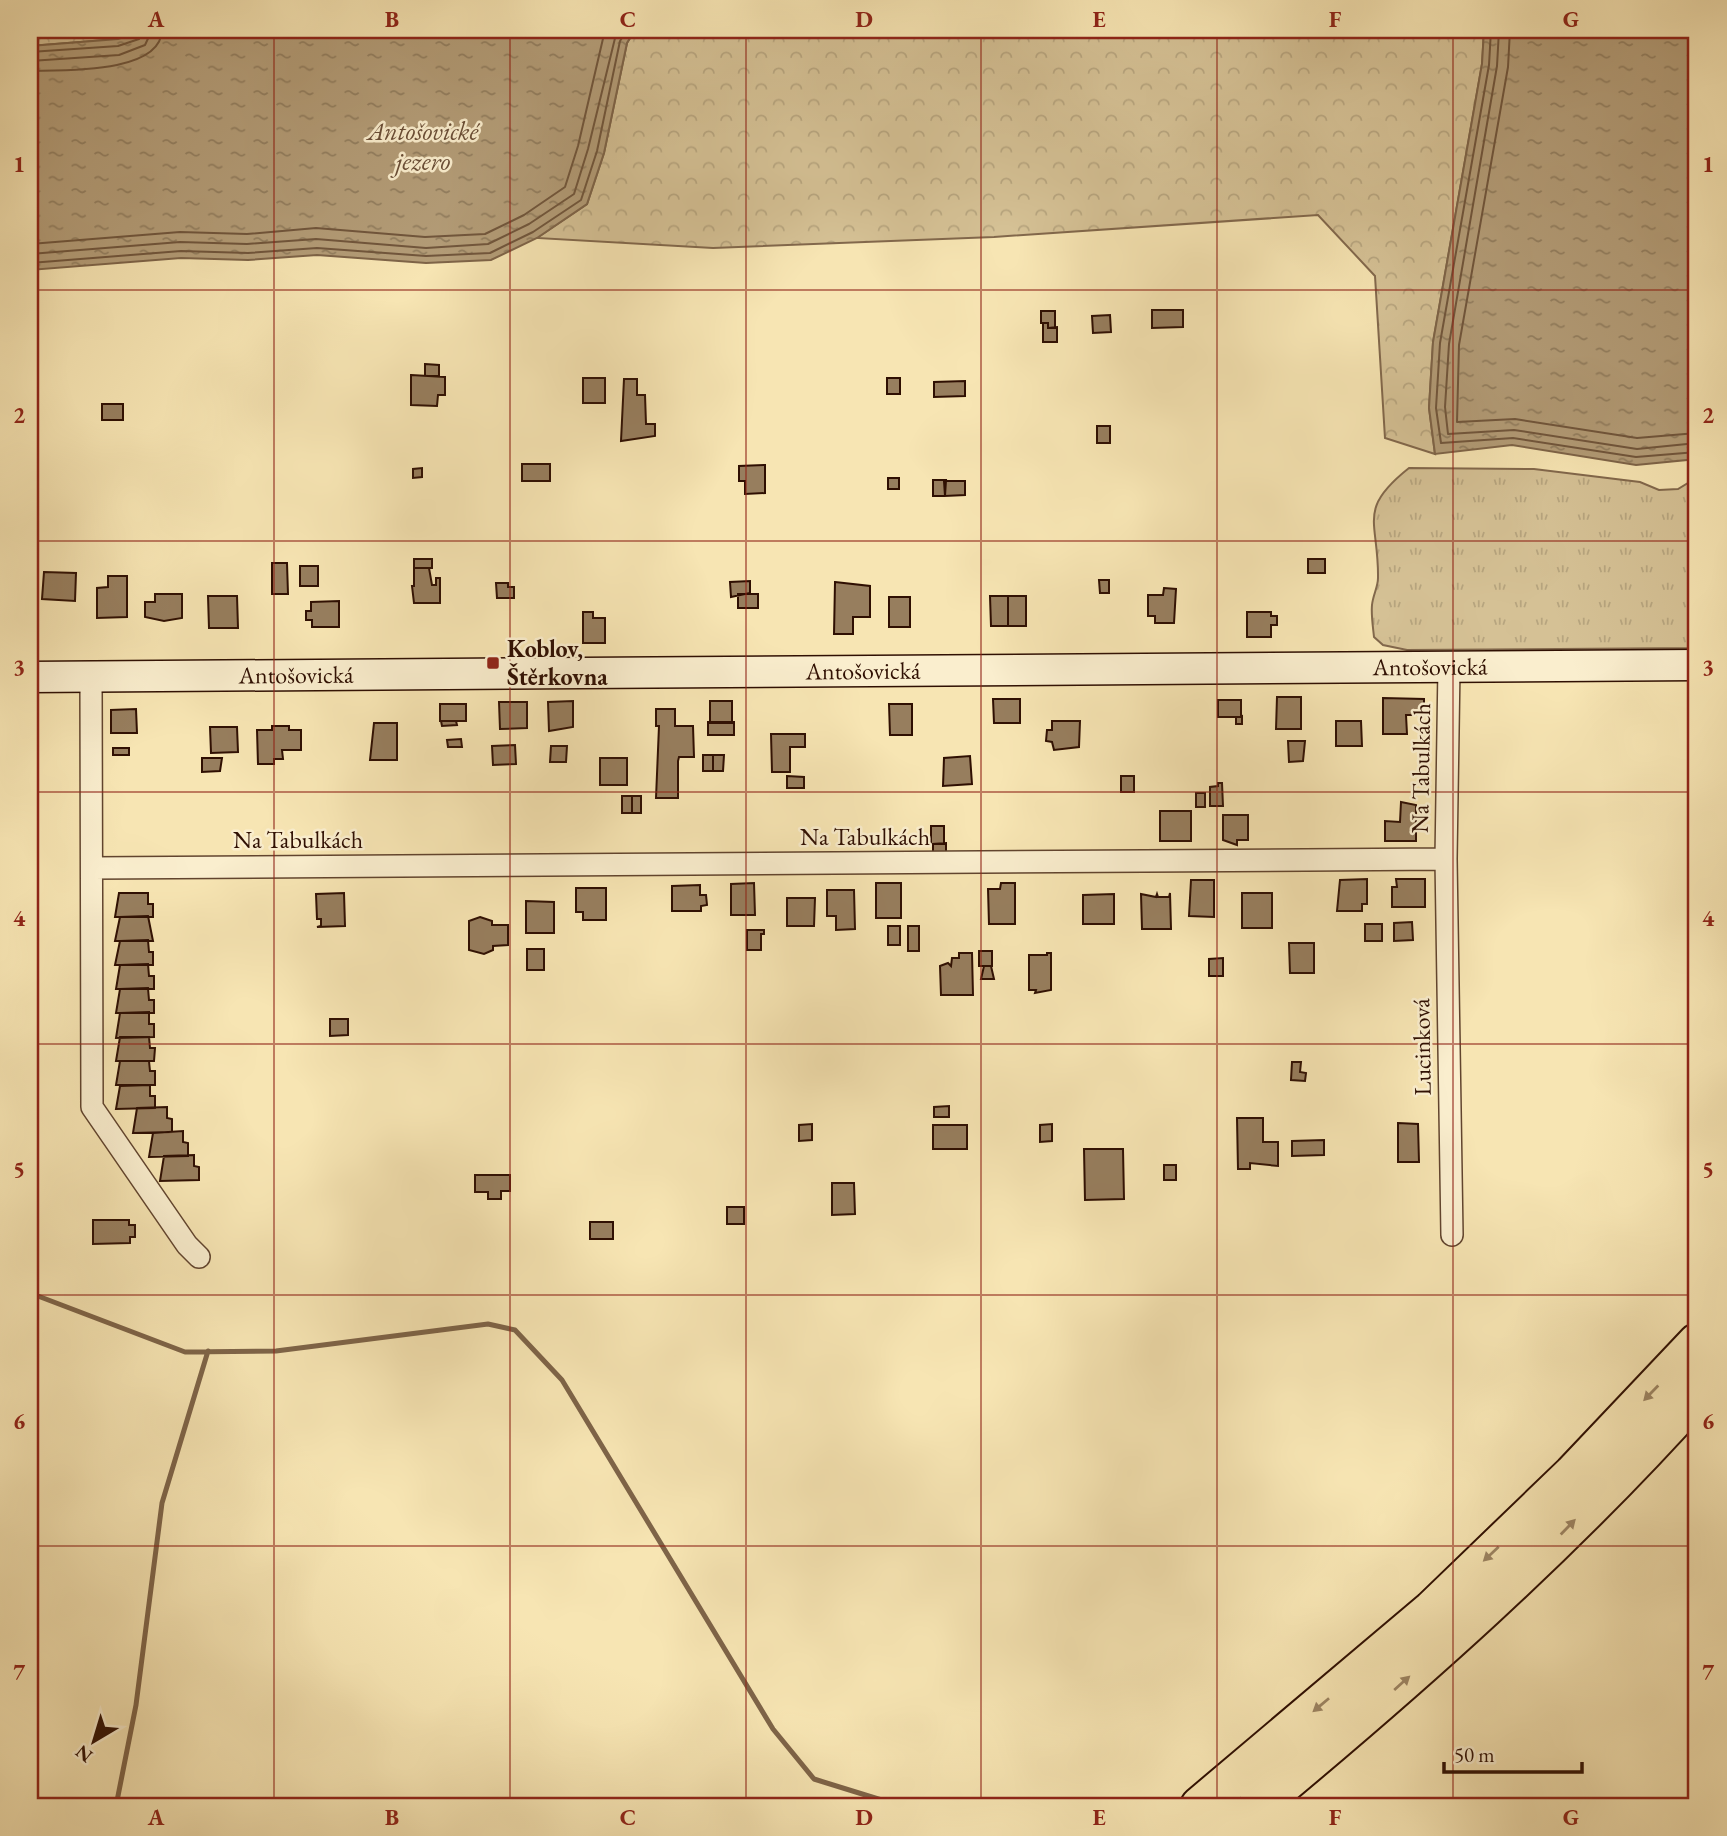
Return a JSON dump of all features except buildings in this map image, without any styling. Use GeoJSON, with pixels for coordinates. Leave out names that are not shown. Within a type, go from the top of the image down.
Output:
{"type":"FeatureCollection","features":[{"type":"Feature","properties":{"kind":"highway"},"geometry":{"type":"LineString","coordinates":[[1200,1806],[1432,1610],[1573,1474],[1697,1343]]}},
{"type":"Feature","properties":{"kind":"highway"},"geometry":{"type":"LineString","coordinates":[[1257,1806],[1376,1707],[1531,1564],[1697,1394]]}},
{"type":"Feature","properties":{"kind":"street","name":"Antošovická"},"geometry":{"type":"LineString","coordinates":[[30,677],[1697,665]]}},
{"type":"Feature","properties":{"kind":"street","name":"Na Tabulkách"},"geometry":{"type":"LineString","coordinates":[[92,868],[1446,859],[1449,667]]}},
{"type":"Feature","properties":{"kind":"street"},"geometry":{"type":"LineString","coordinates":[[91,676],[92,1107],[187,1245],[199,1256]]}},
{"type":"Feature","properties":{"kind":"street","name":"Lucinková"},"geometry":{"type":"LineString","coordinates":[[1446,859],[1452,1235]]}},
{"type":"Feature","properties":{"kind":"green space"},"geometry":{"type":"Polygon","coordinates":[[[30,30],[145,30],[118,39],[30,46],[30,30]]]}},
{"type":"Feature","properties":{"kind":"green space"},"geometry":{"type":"Polygon","coordinates":[[[635,30],[1484,30],[1482,64],[1433,342],[1429,408],[1435,454],[1385,438],[1375,276],[1318,215],[994,237],[713,248],[537,238],[587,204],[604,153],[627,43],[635,30]]]}},
{"type":"Feature","properties":{"kind":"green space"},"geometry":{"type":"Polygon","coordinates":[[[1409,468],[1534,469],[1640,482],[1659,490],[1678,489],[1688,483],[1697,483],[1697,648],[1407,650],[1383,645],[1374,637],[1372,617],[1378,578],[1374,517],[1382,495],[1392,482],[1409,468]]]}},
{"type":"Feature","properties":{"kind":"water","name":"Antošovické jezero"},"geometry":{"type":"Polygon","coordinates":[[[145,30],[635,30],[627,43],[604,153],[587,204],[537,238],[491,260],[426,263],[317,255],[248,260],[181,258],[30,270],[30,46],[118,39],[145,30]]]}},
{"type":"Feature","properties":{"kind":"water"},"geometry":{"type":"Polygon","coordinates":[[[1484,30],[1697,30],[1697,459],[1636,465],[1512,445],[1435,454],[1429,408],[1433,342],[1482,64],[1484,30]]]}},
{"type":"Feature","properties":{"kind":"waterway"},"geometry":{"type":"LineString","coordinates":[[30,1293],[185,1352],[276,1351],[488,1324],[515,1330],[562,1380],[773,1729],[814,1779],[901,1806]]}},
{"type":"Feature","properties":{"kind":"waterway"},"geometry":{"type":"LineString","coordinates":[[116,1806],[136,1705],[162,1503],[208,1351]]}},
{"type":"Feature","properties":{"kind":"place","name":"Koblov, Štěrkovna"},"geometry":{"type":"Point","coordinates":[493,663]}}]}
